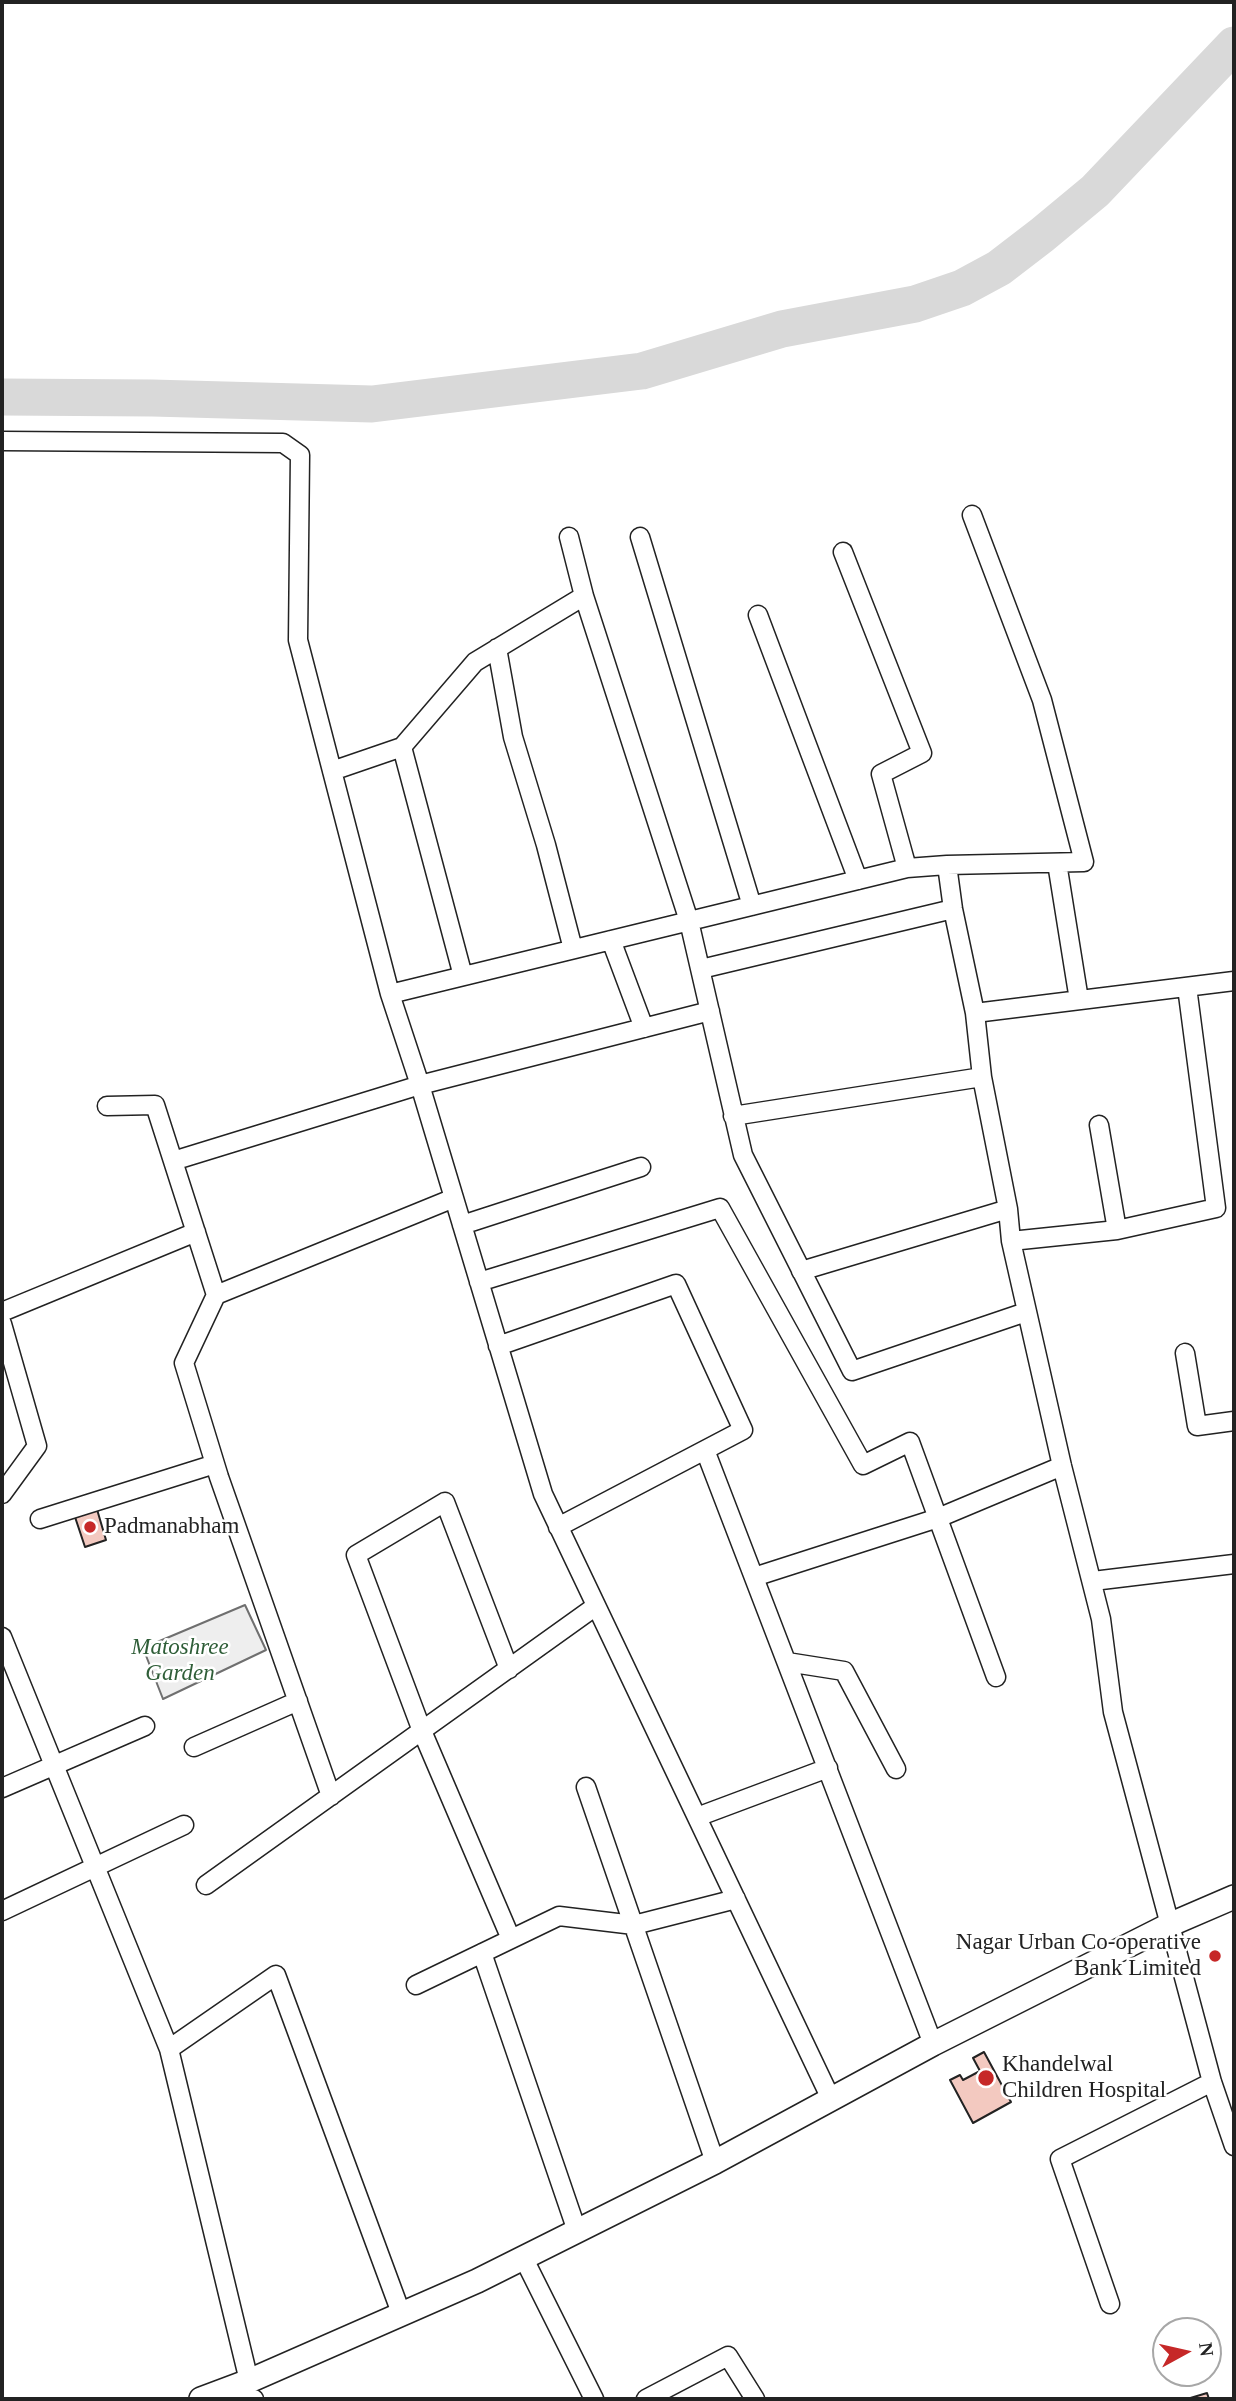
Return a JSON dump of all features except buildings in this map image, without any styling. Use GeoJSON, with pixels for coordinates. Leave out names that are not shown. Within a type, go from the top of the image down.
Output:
{"type":"FeatureCollection","features":[{"type":"Feature","properties":{"kind":"street"},"geometry":{"type":"LineString","coordinates":[[2,441],[283,443],[300,455],[298,640],[390,994],[420,1084],[543,1494],[831,2099]]}},
{"type":"Feature","properties":{"kind":"street"},"geometry":{"type":"LineString","coordinates":[[390,994],[907,868],[1084,862],[1042,700],[972,515]]}},
{"type":"Feature","properties":{"kind":"street"},"geometry":{"type":"LineString","coordinates":[[569,537],[584,596],[689,921],[743,1155],[852,1371],[1026,1312]]}},
{"type":"Feature","properties":{"kind":"street"},"geometry":{"type":"LineString","coordinates":[[640,537],[751,906]]}},
{"type":"Feature","properties":{"kind":"street"},"geometry":{"type":"LineString","coordinates":[[843,552],[922,753],[881,774],[907,868]]}},
{"type":"Feature","properties":{"kind":"street"},"geometry":{"type":"LineString","coordinates":[[332,771],[402,747],[475,662],[584,596]]}},
{"type":"Feature","properties":{"kind":"street"},"geometry":{"type":"LineString","coordinates":[[758,615],[858,880]]}},
{"type":"Feature","properties":{"kind":"street"},"geometry":{"type":"LineString","coordinates":[[497,648],[513,737],[546,845],[573,949]]}},
{"type":"Feature","properties":{"kind":"street"},"geometry":{"type":"LineString","coordinates":[[402,747],[463,976]]}},
{"type":"Feature","properties":{"kind":"street"},"geometry":{"type":"LineString","coordinates":[[1057,863],[1079,1000]]}},
{"type":"Feature","properties":{"kind":"street"},"geometry":{"type":"LineString","coordinates":[[947,865],[953,909],[975,1013],[982,1077],[1009,1209],[1011,1241],[1062,1465],[1093,1581],[1101,1619],[1113,1713],[1212,2082],[1234,2146]]}},
{"type":"Feature","properties":{"kind":"street"},"geometry":{"type":"LineString","coordinates":[[701,969],[953,909]]}},
{"type":"Feature","properties":{"kind":"street"},"geometry":{"type":"LineString","coordinates":[[611,940],[644,1028]]}},
{"type":"Feature","properties":{"kind":"street"},"geometry":{"type":"LineString","coordinates":[[975,1013],[1234,981]]}},
{"type":"Feature","properties":{"kind":"street"},"geometry":{"type":"LineString","coordinates":[[1011,1241],[1117,1230],[1216,1208],[1187,987]]}},
{"type":"Feature","properties":{"kind":"street"},"geometry":{"type":"LineString","coordinates":[[173,1161],[420,1084],[710,1011]]}},
{"type":"Feature","properties":{"kind":"street"},"geometry":{"type":"LineString","coordinates":[[733,1116],[982,1077]]}},
{"type":"Feature","properties":{"kind":"street"},"geometry":{"type":"LineString","coordinates":[[107,1106],[155,1105],[216,1295]]}},
{"type":"Feature","properties":{"kind":"street"},"geometry":{"type":"LineString","coordinates":[[1099,1125],[1117,1230]]}},
{"type":"Feature","properties":{"kind":"street"},"geometry":{"type":"LineString","coordinates":[[462,1225],[641,1167]]}},
{"type":"Feature","properties":{"kind":"street"},"geometry":{"type":"LineString","coordinates":[[331,1796],[215,1464],[184,1363],[216,1295],[454,1198]]}},
{"type":"Feature","properties":{"kind":"street"},"geometry":{"type":"LineString","coordinates":[[479,1282],[720,1208],[863,1465],[910,1442],[996,1677]]}},
{"type":"Feature","properties":{"kind":"street"},"geometry":{"type":"LineString","coordinates":[[801,1271],[1009,1209]]}},
{"type":"Feature","properties":{"kind":"street"},"geometry":{"type":"LineString","coordinates":[[2,1312],[196,1232]]}},
{"type":"Feature","properties":{"kind":"street"},"geometry":{"type":"LineString","coordinates":[[498,1346],[676,1283],[743,1430],[558,1527]]}},
{"type":"Feature","properties":{"kind":"street"},"geometry":{"type":"LineString","coordinates":[[2,1324],[37,1446],[2,1494]]}},
{"type":"Feature","properties":{"kind":"street"},"geometry":{"type":"LineString","coordinates":[[1185,1353],[1198,1426],[1234,1421]]}},
{"type":"Feature","properties":{"kind":"street"},"geometry":{"type":"LineString","coordinates":[[705,1450],[933,2044]]}},
{"type":"Feature","properties":{"kind":"street"},"geometry":{"type":"LineString","coordinates":[[40,1519],[215,1464]]}},
{"type":"Feature","properties":{"kind":"street"},"geometry":{"type":"LineString","coordinates":[[754,1577],[938,1518],[1062,1465]]}},
{"type":"Feature","properties":{"kind":"street"},"geometry":{"type":"LineString","coordinates":[[509,1668],[444,1503],[356,1555],[422,1731],[511,1939]]}},
{"type":"Feature","properties":{"kind":"street"},"geometry":{"type":"LineString","coordinates":[[1093,1581],[1234,1564]]}},
{"type":"Feature","properties":{"kind":"street"},"geometry":{"type":"LineString","coordinates":[[206,1885],[596,1606]]}},
{"type":"Feature","properties":{"kind":"street"},"geometry":{"type":"LineString","coordinates":[[2,1637],[169,2049],[251,2390]]}},
{"type":"Feature","properties":{"kind":"street"},"geometry":{"type":"LineString","coordinates":[[787,1662],[844,1671],[895,1769]]}},
{"type":"Feature","properties":{"kind":"street"},"geometry":{"type":"LineString","coordinates":[[194,1747],[298,1701]]}},
{"type":"Feature","properties":{"kind":"street"},"geometry":{"type":"LineString","coordinates":[[2,1788],[145,1726]]}},
{"type":"Feature","properties":{"kind":"street"},"geometry":{"type":"LineString","coordinates":[[697,1817],[828,1768]]}},
{"type":"Feature","properties":{"kind":"street"},"geometry":{"type":"LineString","coordinates":[[586,1787],[715,2162]]}},
{"type":"Feature","properties":{"kind":"street"},"geometry":{"type":"LineString","coordinates":[[2,1911],[184,1825]]}},
{"type":"Feature","properties":{"kind":"street"},"geometry":{"type":"LineString","coordinates":[[205,2397],[251,2390],[401,2313],[477,2281],[715,2162],[933,2044],[1169,1925],[1234,1897]]}},
{"type":"Feature","properties":{"kind":"street"},"geometry":{"type":"LineString","coordinates":[[416,1985],[559,1916],[634,1925],[736,1899]]}},
{"type":"Feature","properties":{"kind":"street"},"geometry":{"type":"LineString","coordinates":[[482,1953],[577,2231]]}},
{"type":"Feature","properties":{"kind":"street"},"geometry":{"type":"LineString","coordinates":[[169,2049],[276,1975],[401,2313]]}},
{"type":"Feature","properties":{"kind":"street"},"geometry":{"type":"LineString","coordinates":[[1110,2304],[1060,2159],[1212,2082]]}},
{"type":"Feature","properties":{"kind":"street"},"geometry":{"type":"LineString","coordinates":[[523,2257],[594,2399]]}},
{"type":"Feature","properties":{"kind":"street"},"geometry":{"type":"LineString","coordinates":[[646,2399],[728,2356],[755,2399]]}},
{"type":"Feature","properties":{"kind":"green space","name":"Matoshree Garden"},"geometry":{"type":"Polygon","coordinates":[[[245,1605],[266,1650],[163,1699],[143,1648],[245,1605]]]}},
{"type":"Feature","properties":{"kind":"waterway"},"geometry":{"type":"LineString","coordinates":[[2,397],[372,404],[642,371],[782,329],[915,304],[962,288],[999,268],[1042,235],[1095,191],[1234,45]]}},
{"type":"Feature","properties":{"kind":"place","name":"Padmanabham"},"geometry":{"type":"Point","coordinates":[90,1527]}},
{"type":"Feature","properties":{"kind":"place","name":"Nagar Urban Co-operative Bank Limited"},"geometry":{"type":"Point","coordinates":[1215,1956]}},
{"type":"Feature","properties":{"kind":"place","name":"Khandelwal Children Hospital"},"geometry":{"type":"Point","coordinates":[986,2078]}}]}
